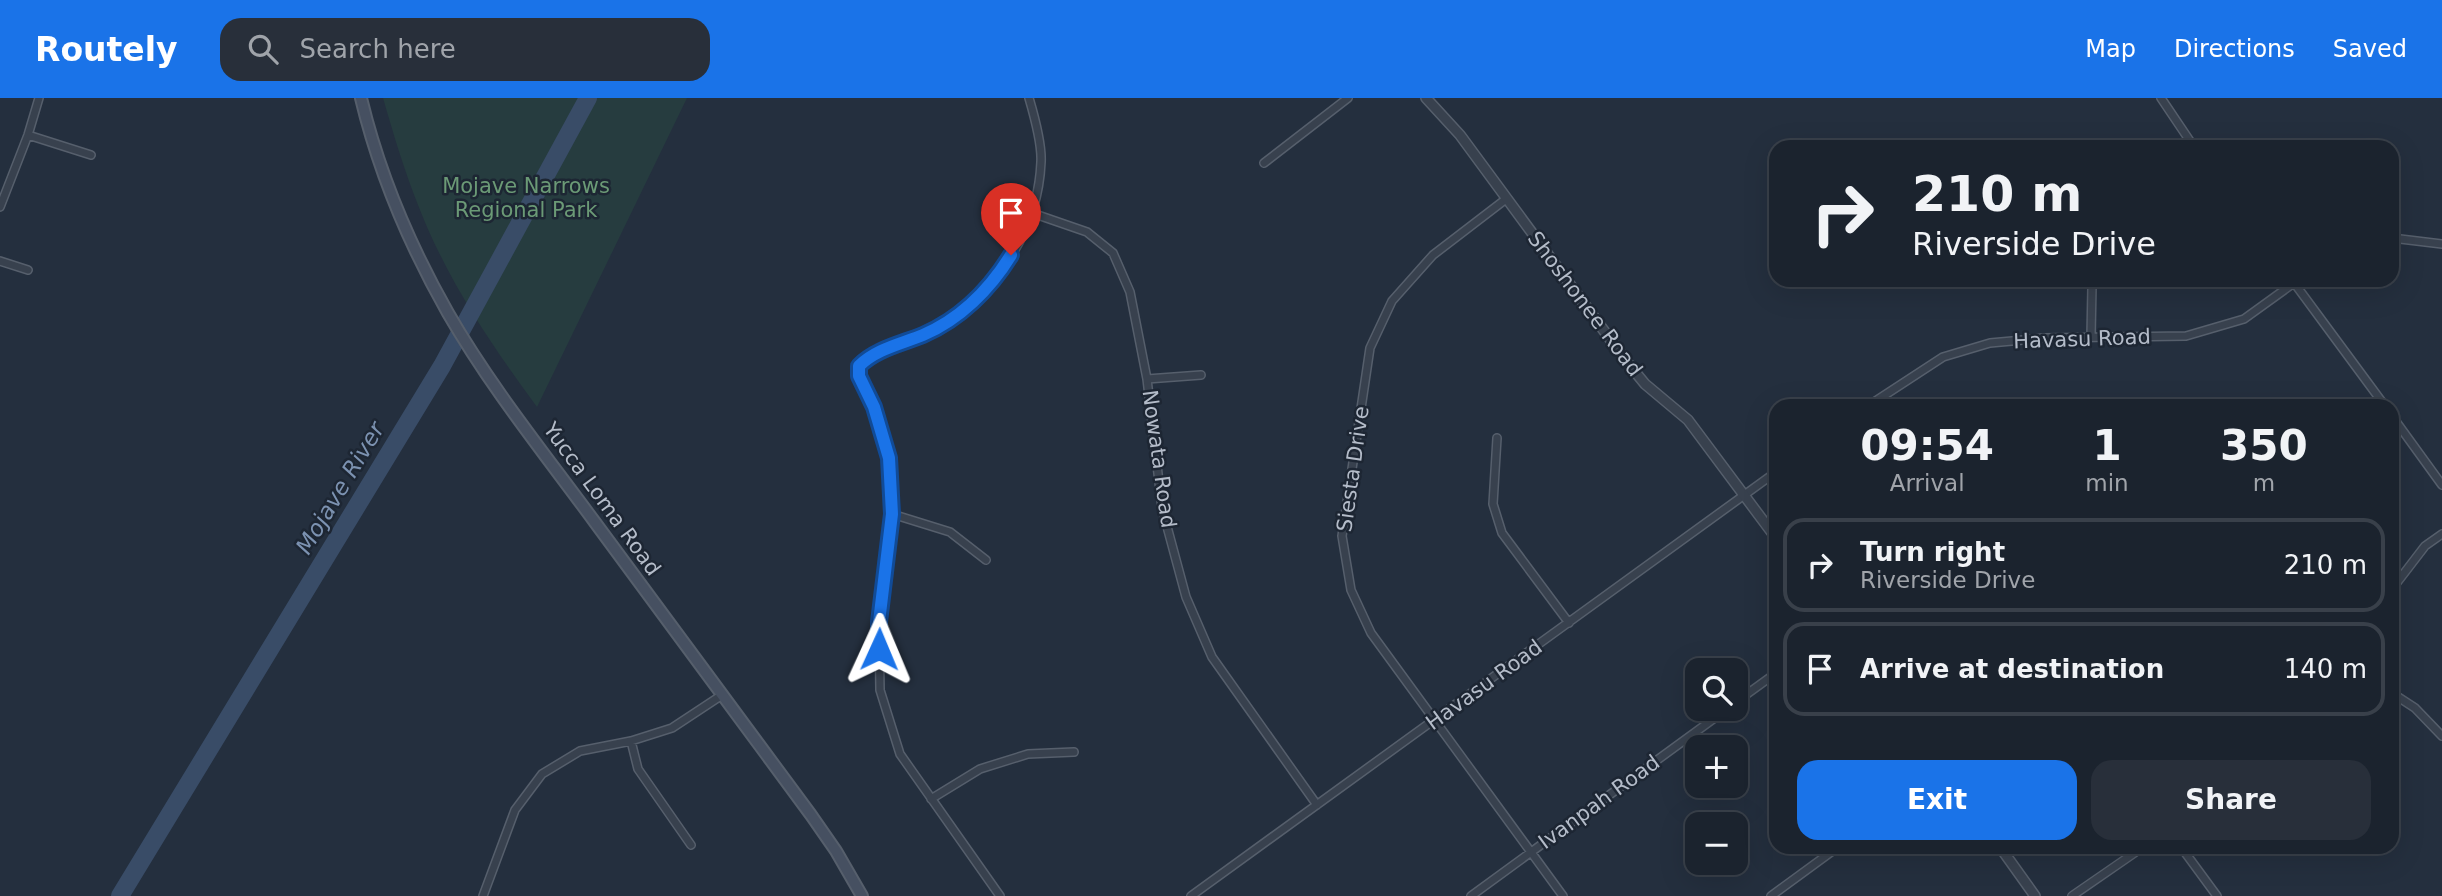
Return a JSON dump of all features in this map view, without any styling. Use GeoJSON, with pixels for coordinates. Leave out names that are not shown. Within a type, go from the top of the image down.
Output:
{"type":"FeatureCollection","features":[{"type":"Feature","properties":{"kind":"main road","name":"Yucca Loma Road"},"geometry":{"type":"LineString","coordinates":[[361,98],[382,166],[411,243],[448,314],[498,390],[830,842],[862,896]]}},
{"type":"Feature","properties":{"kind":"street"},"geometry":{"type":"LineString","coordinates":[[0,207],[28,135],[39,98]]}},
{"type":"Feature","properties":{"kind":"street"},"geometry":{"type":"LineString","coordinates":[[1000,896],[900,754],[880,690],[879,622],[892,514],[889,458],[874,407],[859,376],[859,366],[870,355],[926,333],[974,301],[990,286],[1003,268],[1032,213],[1041,160],[1029,98]]}},
{"type":"Feature","properties":{"kind":"street"},"geometry":{"type":"LineString","coordinates":[[1264,163],[1348,98]]}},
{"type":"Feature","properties":{"kind":"street","name":"Shoshonee Road"},"geometry":{"type":"LineString","coordinates":[[1426,98],[1460,135],[1627,362],[1646,384],[1688,420],[1769,528]]}},
{"type":"Feature","properties":{"kind":"street"},"geometry":{"type":"LineString","coordinates":[[2164,99],[2190,140]]}},
{"type":"Feature","properties":{"kind":"street"},"geometry":{"type":"LineString","coordinates":[[28,135],[91,155]]}},
{"type":"Feature","properties":{"kind":"street","name":"Siesta Drive"},"geometry":{"type":"LineString","coordinates":[[1506,199],[1433,255],[1392,301],[1370,348],[1342,536],[1351,590],[1371,633],[1563,896]]}},
{"type":"Feature","properties":{"kind":"street","name":"Nowata Road"},"geometry":{"type":"LineString","coordinates":[[1032,213],[1087,232],[1113,253],[1130,292],[1147,379],[1162,508],[1186,597],[1212,657],[1317,804]]}},
{"type":"Feature","properties":{"kind":"street"},"geometry":{"type":"LineString","coordinates":[[2399,239],[2442,244]]}},
{"type":"Feature","properties":{"kind":"street"},"geometry":{"type":"LineString","coordinates":[[0,261],[27,270]]}},
{"type":"Feature","properties":{"kind":"street"},"geometry":{"type":"LineString","coordinates":[[2091,336],[2092,287]]}},
{"type":"Feature","properties":{"kind":"street","name":"Havasu Road"},"geometry":{"type":"LineString","coordinates":[[1879,399],[1943,357],[1990,344],[2091,336],[2186,336],[2244,319],[2287,287]]}},
{"type":"Feature","properties":{"kind":"street"},"geometry":{"type":"LineString","coordinates":[[2299,287],[2378,399]]}},
{"type":"Feature","properties":{"kind":"street"},"geometry":{"type":"LineString","coordinates":[[1147,379],[1201,375]]}},
{"type":"Feature","properties":{"kind":"street"},"geometry":{"type":"LineString","coordinates":[[2399,426],[2442,485]]}},
{"type":"Feature","properties":{"kind":"street"},"geometry":{"type":"LineString","coordinates":[[1497,438],[1493,504],[1502,533],[1569,623]]}},
{"type":"Feature","properties":{"kind":"street","name":"Havasu Road"},"geometry":{"type":"LineString","coordinates":[[1191,896],[1769,477]]}},
{"type":"Feature","properties":{"kind":"street"},"geometry":{"type":"LineString","coordinates":[[892,514],[950,532],[986,560]]}},
{"type":"Feature","properties":{"kind":"street"},"geometry":{"type":"LineString","coordinates":[[2399,580],[2425,546],[2442,534]]}},
{"type":"Feature","properties":{"kind":"street"},"geometry":{"type":"LineString","coordinates":[[1748,693],[1769,678]]}},
{"type":"Feature","properties":{"kind":"street"},"geometry":{"type":"LineString","coordinates":[[483,896],[515,810],[542,774],[580,751],[631,741],[672,728],[722,695]]}},
{"type":"Feature","properties":{"kind":"street"},"geometry":{"type":"LineString","coordinates":[[2399,698],[2414,708],[2442,736]]}},
{"type":"Feature","properties":{"kind":"street","name":"Ivanpah Road"},"geometry":{"type":"LineString","coordinates":[[1471,896],[1711,721]]}},
{"type":"Feature","properties":{"kind":"street"},"geometry":{"type":"LineString","coordinates":[[631,741],[638,769],[691,845]]}},
{"type":"Feature","properties":{"kind":"street"},"geometry":{"type":"LineString","coordinates":[[931,799],[980,769],[1027,754],[1074,752]]}},
{"type":"Feature","properties":{"kind":"street"},"geometry":{"type":"LineString","coordinates":[[1771,896],[1828,854]]}},
{"type":"Feature","properties":{"kind":"street"},"geometry":{"type":"LineString","coordinates":[[2005,854],[2035,896]]}},
{"type":"Feature","properties":{"kind":"street"},"geometry":{"type":"LineString","coordinates":[[2072,896],[2133,854]]}},
{"type":"Feature","properties":{"kind":"street"},"geometry":{"type":"LineString","coordinates":[[2186,854],[2217,896]]}},
{"type":"Feature","properties":{"kind":"green space","name":"Mojave Narrows Regional Park"},"geometry":{"type":"Polygon","coordinates":[[[383,98],[687,98],[537,407],[457,287],[431,236],[400,154],[383,98]]]}},
{"type":"Feature","properties":{"kind":"waterway","name":"Mojave River"},"geometry":{"type":"LineString","coordinates":[[120,896],[442,366],[588,98]]}},
{"type":"Feature","properties":{"kind":"route"},"geometry":{"type":"LineString","coordinates":[[879,649],[879,622],[892,514],[889,458],[874,407],[859,376],[859,366],[870,355],[926,333],[951,319],[990,286],[1011,255]]}}]}
